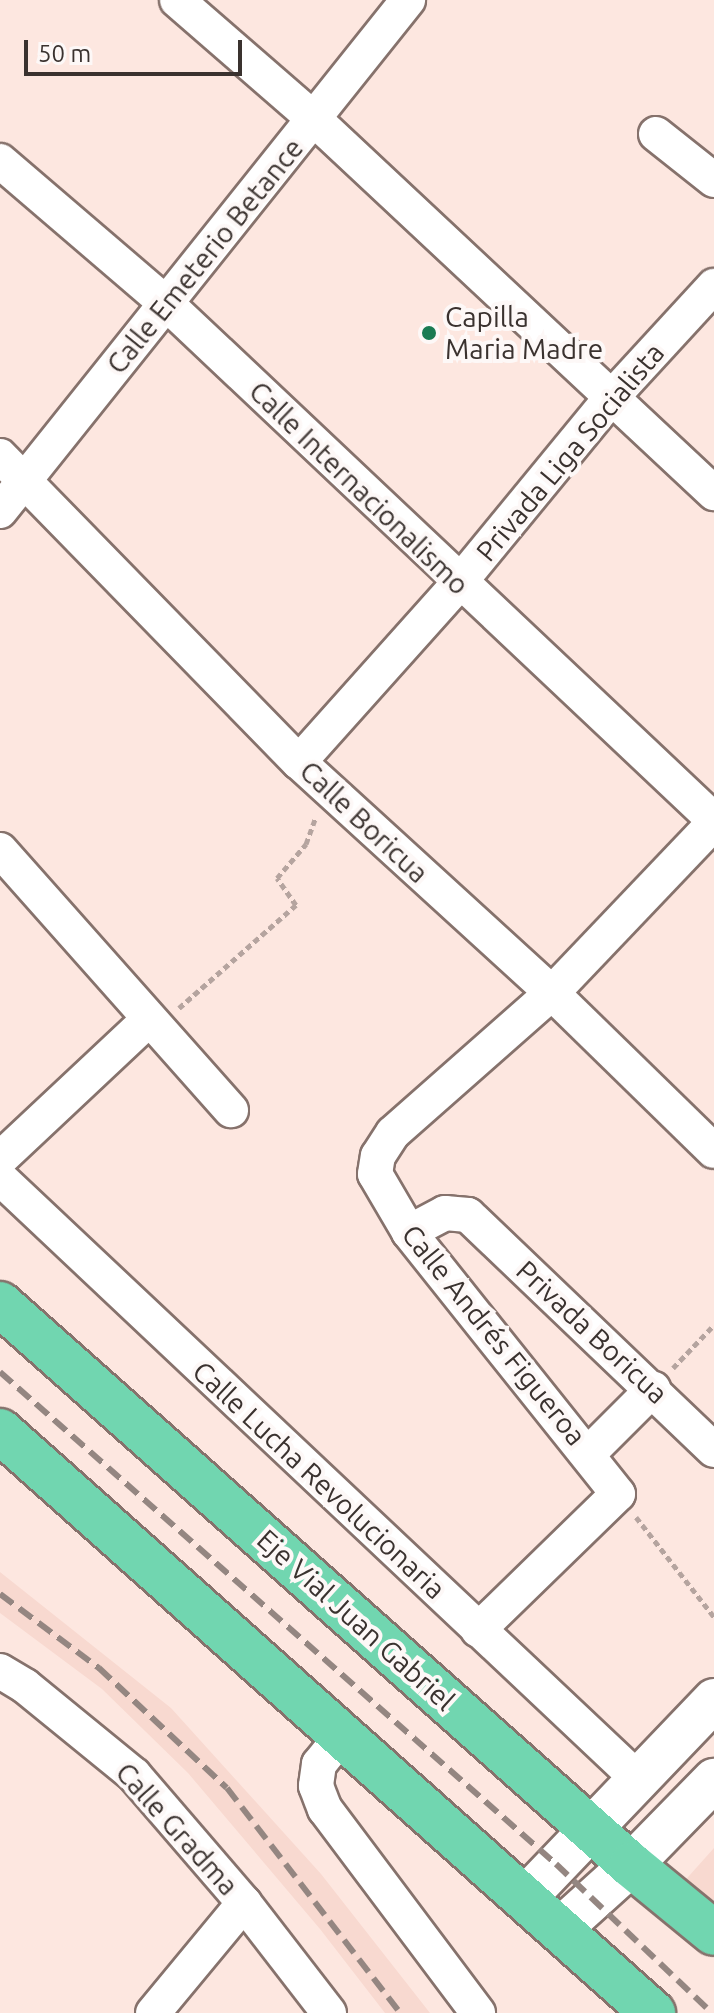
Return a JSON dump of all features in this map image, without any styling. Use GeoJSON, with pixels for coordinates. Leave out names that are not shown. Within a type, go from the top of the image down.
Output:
{"type":"FeatureCollection","features":[{"type":"Feature","properties":{"kind":"main road","name":"Eje Vial Juan Gabriel"},"geometry":{"type":"LineString","coordinates":[[0,1304],[631,1865],[714,1933]]}},
{"type":"Feature","properties":{"kind":"main road"},"geometry":{"type":"LineString","coordinates":[[0,1431],[653,2013]]}},
{"type":"Feature","properties":{"kind":"street"},"geometry":{"type":"LineString","coordinates":[[177,0],[314,119],[714,493]]}},
{"type":"Feature","properties":{"kind":"street","name":"Calle Emeterio Betance"},"geometry":{"type":"LineString","coordinates":[[0,511],[408,0]]}},
{"type":"Feature","properties":{"kind":"street"},"geometry":{"type":"LineString","coordinates":[[656,134],[714,180]]}},
{"type":"Feature","properties":{"kind":"street","name":"Calle Internacionalismo"},"geometry":{"type":"LineString","coordinates":[[0,161],[167,304],[714,821]]}},
{"type":"Feature","properties":{"kind":"street","name":"Privada Liga Socialista"},"geometry":{"type":"LineString","coordinates":[[299,762],[459,583],[612,397],[714,286]]}},
{"type":"Feature","properties":{"kind":"street","name":"Calle Boricua"},"geometry":{"type":"LineString","coordinates":[[0,456],[299,762],[552,993],[714,1151]]}},
{"type":"Feature","properties":{"kind":"street"},"geometry":{"type":"LineString","coordinates":[[552,993],[714,821]]}},
{"type":"Feature","properties":{"kind":"street"},"geometry":{"type":"LineString","coordinates":[[0,850],[231,1110]]}},
{"type":"Feature","properties":{"kind":"street","name":"Calle Andrés Figueroa"},"geometry":{"type":"LineString","coordinates":[[478,1630],[618,1494],[589,1453],[409,1232],[375,1174],[378,1156],[393,1133],[552,993]]}},
{"type":"Feature","properties":{"kind":"street"},"geometry":{"type":"LineString","coordinates":[[0,1159],[148,1020]]}},
{"type":"Feature","properties":{"kind":"street","name":"Calle Lucha Revolucionaria"},"geometry":{"type":"LineString","coordinates":[[0,1178],[639,1780]]}},
{"type":"Feature","properties":{"kind":"street","name":"Privada Boricua"},"geometry":{"type":"LineString","coordinates":[[409,1232],[445,1213],[468,1215],[714,1450]]}},
{"type":"Feature","properties":{"kind":"street"},"geometry":{"type":"LineString","coordinates":[[589,1453],[653,1389]]}},
{"type":"Feature","properties":{"kind":"street","name":"Calle Gradma"},"geometry":{"type":"LineString","coordinates":[[0,1671],[25,1686],[134,1775],[244,1903],[329,2013]]}},
{"type":"Feature","properties":{"kind":"street"},"geometry":{"type":"LineString","coordinates":[[525,1898],[714,1700]]}},
{"type":"Feature","properties":{"kind":"street"},"geometry":{"type":"LineString","coordinates":[[341,1737],[319,1764],[316,1786],[325,1809],[478,2013]]}},
{"type":"Feature","properties":{"kind":"street"},"geometry":{"type":"LineString","coordinates":[[559,1930],[631,1865],[714,1780]]}},
{"type":"Feature","properties":{"kind":"street"},"geometry":{"type":"LineString","coordinates":[[153,2013],[244,1903]]}},
{"type":"Feature","properties":{"kind":"path"},"geometry":{"type":"LineString","coordinates":[[148,1020],[179,1008],[296,905],[277,878],[306,844],[326,788]]}},
{"type":"Feature","properties":{"kind":"path"},"geometry":{"type":"LineString","coordinates":[[653,1389],[714,1325]]}},
{"type":"Feature","properties":{"kind":"path"},"geometry":{"type":"LineString","coordinates":[[652,1539],[714,1617]]}},
{"type":"Feature","properties":{"kind":"shaded area"},"geometry":{"type":"Polygon","coordinates":[[[0,1572],[171,1708],[321,1874],[430,2013],[385,2013],[320,1929],[188,1773],[102,1689],[0,1613],[0,1572]]]}},
{"type":"Feature","properties":{"kind":"shaded area"},"geometry":{"type":"Polygon","coordinates":[[[714,1848],[714,1916],[680,1886],[714,1848]]]}},
{"type":"Feature","properties":{"kind":"railway"},"geometry":{"type":"LineString","coordinates":[[0,1372],[556,1864],[712,2013]]}},
{"type":"Feature","properties":{"kind":"railway"},"geometry":{"type":"LineString","coordinates":[[0,1594],[99,1668],[227,1788],[400,2013]]}},
{"type":"Feature","properties":{"kind":"place","name":"Capilla Maria Madre"},"geometry":{"type":"Point","coordinates":[429,333]}}]}
